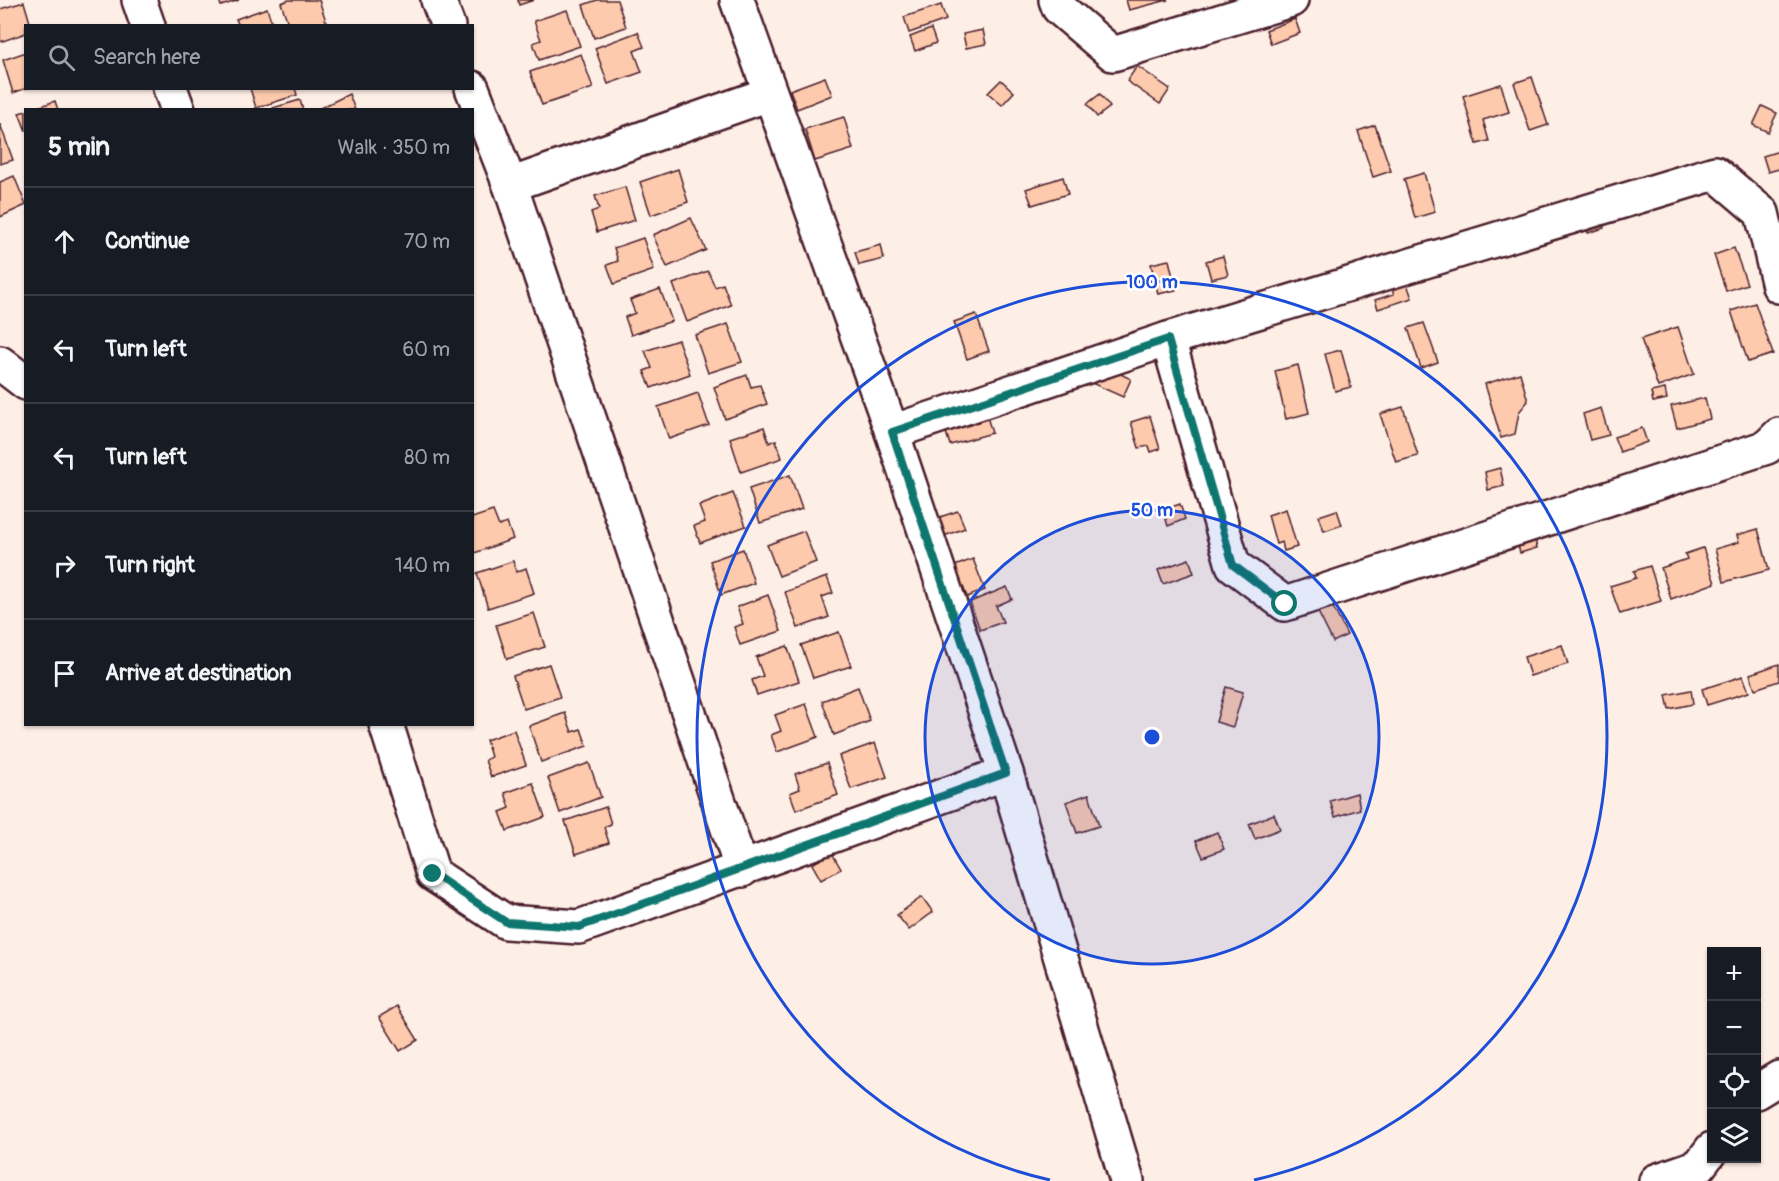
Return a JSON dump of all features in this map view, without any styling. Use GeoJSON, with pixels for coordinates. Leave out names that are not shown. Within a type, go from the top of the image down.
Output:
{"type":"FeatureCollection","features":[{"type":"Feature","properties":{"kind":"street"},"geometry":{"type":"LineString","coordinates":[[139,0],[147,24]]}},
{"type":"Feature","properties":{"kind":"street"},"geometry":{"type":"LineString","coordinates":[[438,0],[446,24]]}},
{"type":"Feature","properties":{"kind":"street"},"geometry":{"type":"LineString","coordinates":[[737,0],[892,432],[1006,773],[1127,1181]]}},
{"type":"Feature","properties":{"kind":"street"},"geometry":{"type":"LineString","coordinates":[[1056,0],[1059,8],[1113,54],[1291,0]]}},
{"type":"Feature","properties":{"kind":"street"},"geometry":{"type":"LineString","coordinates":[[171,90],[177,108]]}},
{"type":"Feature","properties":{"kind":"street"},"geometry":{"type":"LineString","coordinates":[[473,90],[510,185],[742,870]]}},
{"type":"Feature","properties":{"kind":"street"},"geometry":{"type":"LineString","coordinates":[[510,185],[769,94]]}},
{"type":"Feature","properties":{"kind":"street"},"geometry":{"type":"LineString","coordinates":[[892,432],[1168,339],[1715,173],[1761,213],[1779,286]]}},
{"type":"Feature","properties":{"kind":"street"},"geometry":{"type":"LineString","coordinates":[[1168,339],[1233,565],[1285,604],[1767,447],[1779,435]]}},
{"type":"Feature","properties":{"kind":"street"},"geometry":{"type":"LineString","coordinates":[[0,363],[24,381]]}},
{"type":"Feature","properties":{"kind":"street"},"geometry":{"type":"LineString","coordinates":[[387,726],[433,874],[506,922],[579,927],[1006,773]]}},
{"type":"Feature","properties":{"kind":"street"},"geometry":{"type":"LineString","coordinates":[[1761,1089],[1779,1077]]}},
{"type":"Feature","properties":{"kind":"street"},"geometry":{"type":"LineString","coordinates":[[1656,1181],[1699,1166],[1707,1156]]}},
{"type":"Feature","properties":{"kind":"building"},"geometry":{"type":"Polygon","coordinates":[[[219,0],[239,0],[221,6],[219,0]]]}},
{"type":"Feature","properties":{"kind":"building"},"geometry":{"type":"Polygon","coordinates":[[[289,0],[319,0],[327,24],[288,24],[281,3],[289,0]]]}},
{"type":"Feature","properties":{"kind":"building"},"geometry":{"type":"Polygon","coordinates":[[[518,0],[534,0],[519,5],[518,0]]]}},
{"type":"Feature","properties":{"kind":"building"},"geometry":{"type":"Polygon","coordinates":[[[597,0],[617,0],[626,27],[594,38],[583,5],[597,0]]]}},
{"type":"Feature","properties":{"kind":"building"},"geometry":{"type":"Polygon","coordinates":[[[1126,0],[1168,0],[1129,10],[1126,0]]]}},
{"type":"Feature","properties":{"kind":"building"},"geometry":{"type":"Polygon","coordinates":[[[24,2],[30,24],[24,24],[24,34],[0,42],[0,9],[24,2]]]}},
{"type":"Feature","properties":{"kind":"building"},"geometry":{"type":"Polygon","coordinates":[[[941,5],[946,20],[909,33],[904,17],[941,5]]]}},
{"type":"Feature","properties":{"kind":"building"},"geometry":{"type":"Polygon","coordinates":[[[267,8],[272,24],[238,24],[236,19],[267,8]]]}},
{"type":"Feature","properties":{"kind":"building"},"geometry":{"type":"Polygon","coordinates":[[[567,10],[580,46],[539,60],[533,43],[541,40],[534,21],[567,10]]]}},
{"type":"Feature","properties":{"kind":"building"},"geometry":{"type":"Polygon","coordinates":[[[1295,19],[1300,33],[1271,44],[1266,30],[1295,19]]]}},
{"type":"Feature","properties":{"kind":"building"},"geometry":{"type":"Polygon","coordinates":[[[931,29],[936,43],[915,51],[910,37],[931,29]]]}},
{"type":"Feature","properties":{"kind":"building"},"geometry":{"type":"Polygon","coordinates":[[[983,30],[986,44],[966,48],[963,34],[983,30]]]}},
{"type":"Feature","properties":{"kind":"building"},"geometry":{"type":"Polygon","coordinates":[[[638,32],[644,47],[634,51],[642,72],[608,84],[595,48],[638,32]]]}},
{"type":"Feature","properties":{"kind":"building"},"geometry":{"type":"Polygon","coordinates":[[[24,53],[24,89],[13,93],[3,60],[24,53]]]}},
{"type":"Feature","properties":{"kind":"building"},"geometry":{"type":"Polygon","coordinates":[[[581,54],[593,88],[542,105],[530,72],[581,54]]]}},
{"type":"Feature","properties":{"kind":"building"},"geometry":{"type":"Polygon","coordinates":[[[1137,66],[1170,89],[1160,104],[1127,81],[1137,66]]]}},
{"type":"Feature","properties":{"kind":"building"},"geometry":{"type":"Polygon","coordinates":[[[825,77],[832,95],[797,109],[790,90],[825,77]]]}},
{"type":"Feature","properties":{"kind":"building"},"geometry":{"type":"Polygon","coordinates":[[[1532,77],[1548,125],[1530,131],[1514,83],[1532,77]]]}},
{"type":"Feature","properties":{"kind":"building"},"geometry":{"type":"Polygon","coordinates":[[[1001,80],[1014,92],[1002,105],[988,93],[1001,80]]]}},
{"type":"Feature","properties":{"kind":"building"},"geometry":{"type":"Polygon","coordinates":[[[1501,84],[1509,112],[1483,120],[1489,141],[1477,144],[1463,96],[1501,84]]]}},
{"type":"Feature","properties":{"kind":"building"},"geometry":{"type":"Polygon","coordinates":[[[251,90],[296,90],[297,95],[256,108],[251,90]]]}},
{"type":"Feature","properties":{"kind":"building"},"geometry":{"type":"Polygon","coordinates":[[[349,94],[354,108],[320,108],[349,94]]]}},
{"type":"Feature","properties":{"kind":"building"},"geometry":{"type":"Polygon","coordinates":[[[1100,94],[1110,107],[1097,117],[1087,104],[1100,94]]]}},
{"type":"Feature","properties":{"kind":"building"},"geometry":{"type":"Polygon","coordinates":[[[300,100],[302,108],[273,108],[300,100]]]}},
{"type":"Feature","properties":{"kind":"building"},"geometry":{"type":"Polygon","coordinates":[[[55,101],[57,108],[36,108],[55,101]]]}},
{"type":"Feature","properties":{"kind":"building"},"geometry":{"type":"Polygon","coordinates":[[[1762,106],[1777,113],[1768,132],[1753,125],[1762,106]]]}},
{"type":"Feature","properties":{"kind":"building"},"geometry":{"type":"Polygon","coordinates":[[[24,112],[24,126],[19,113],[24,112]]]}},
{"type":"Feature","properties":{"kind":"building"},"geometry":{"type":"Polygon","coordinates":[[[844,117],[853,149],[815,161],[805,129],[844,117]]]}},
{"type":"Feature","properties":{"kind":"building"},"geometry":{"type":"Polygon","coordinates":[[[0,124],[13,160],[0,164],[0,124]]]}},
{"type":"Feature","properties":{"kind":"building"},"geometry":{"type":"Polygon","coordinates":[[[1375,125],[1391,171],[1373,177],[1358,131],[1375,125]]]}},
{"type":"Feature","properties":{"kind":"building"},"geometry":{"type":"Polygon","coordinates":[[[1779,151],[1779,169],[1768,172],[1763,156],[1779,151]]]}},
{"type":"Feature","properties":{"kind":"building"},"geometry":{"type":"Polygon","coordinates":[[[678,169],[688,202],[651,215],[640,182],[678,169]]]}},
{"type":"Feature","properties":{"kind":"building"},"geometry":{"type":"Polygon","coordinates":[[[1424,173],[1435,212],[1415,218],[1404,179],[1424,173]]]}},
{"type":"Feature","properties":{"kind":"building"},"geometry":{"type":"Polygon","coordinates":[[[14,176],[24,200],[24,206],[0,217],[0,182],[14,176]]]}},
{"type":"Feature","properties":{"kind":"building"},"geometry":{"type":"Polygon","coordinates":[[[1063,177],[1068,194],[1032,205],[1026,189],[1063,177]]]}},
{"type":"Feature","properties":{"kind":"building"},"geometry":{"type":"Polygon","coordinates":[[[625,187],[635,220],[597,232],[591,212],[599,209],[595,196],[625,187]]]}},
{"type":"Feature","properties":{"kind":"building"},"geometry":{"type":"Polygon","coordinates":[[[1601,217],[1604,228],[1588,233],[1585,221],[1601,217]]]}},
{"type":"Feature","properties":{"kind":"building"},"geometry":{"type":"Polygon","coordinates":[[[691,218],[706,250],[667,267],[653,235],[691,218]]]}},
{"type":"Feature","properties":{"kind":"building"},"geometry":{"type":"Polygon","coordinates":[[[643,238],[654,270],[614,284],[607,265],[618,261],[614,248],[643,238]]]}},
{"type":"Feature","properties":{"kind":"building"},"geometry":{"type":"Polygon","coordinates":[[[881,245],[884,259],[859,265],[855,252],[881,245]]]}},
{"type":"Feature","properties":{"kind":"building"},"geometry":{"type":"Polygon","coordinates":[[[1734,248],[1747,284],[1726,291],[1714,255],[1734,248]]]}},
{"type":"Feature","properties":{"kind":"building"},"geometry":{"type":"Polygon","coordinates":[[[1223,256],[1228,275],[1211,279],[1206,261],[1223,256]]]}},
{"type":"Feature","properties":{"kind":"building"},"geometry":{"type":"Polygon","coordinates":[[[1169,260],[1176,290],[1158,294],[1151,264],[1169,260]]]}},
{"type":"Feature","properties":{"kind":"building"},"geometry":{"type":"Polygon","coordinates":[[[708,271],[715,287],[723,284],[731,305],[687,322],[673,284],[708,271]]]}},
{"type":"Feature","properties":{"kind":"building"},"geometry":{"type":"Polygon","coordinates":[[[1407,284],[1412,298],[1378,309],[1375,300],[1394,294],[1392,289],[1407,284]]]}},
{"type":"Feature","properties":{"kind":"building"},"geometry":{"type":"Polygon","coordinates":[[[660,289],[672,321],[631,335],[625,317],[635,313],[630,300],[660,289]]]}},
{"type":"Feature","properties":{"kind":"building"},"geometry":{"type":"Polygon","coordinates":[[[1755,303],[1773,354],[1748,362],[1731,311],[1755,303]]]}},
{"type":"Feature","properties":{"kind":"building"},"geometry":{"type":"Polygon","coordinates":[[[976,314],[989,351],[967,359],[954,322],[976,314]]]}},
{"type":"Feature","properties":{"kind":"building"},"geometry":{"type":"Polygon","coordinates":[[[1424,323],[1438,362],[1421,368],[1408,328],[1424,323]]]}},
{"type":"Feature","properties":{"kind":"building"},"geometry":{"type":"Polygon","coordinates":[[[728,324],[742,362],[708,373],[695,335],[728,324]]]}},
{"type":"Feature","properties":{"kind":"building"},"geometry":{"type":"Polygon","coordinates":[[[1678,327],[1694,374],[1658,387],[1641,339],[1678,327]]]}},
{"type":"Feature","properties":{"kind":"building"},"geometry":{"type":"Polygon","coordinates":[[[678,340],[690,374],[651,388],[644,371],[652,368],[645,351],[678,340]]]}},
{"type":"Feature","properties":{"kind":"building"},"geometry":{"type":"Polygon","coordinates":[[[1341,350],[1351,387],[1335,391],[1325,354],[1341,350]]]}},
{"type":"Feature","properties":{"kind":"building"},"geometry":{"type":"Polygon","coordinates":[[[1096,362],[1131,379],[1123,397],[1087,381],[1096,362]]]}},
{"type":"Feature","properties":{"kind":"building"},"geometry":{"type":"Polygon","coordinates":[[[1298,365],[1309,413],[1286,419],[1275,371],[1298,365]]]}},
{"type":"Feature","properties":{"kind":"building"},"geometry":{"type":"Polygon","coordinates":[[[1520,373],[1528,401],[1519,412],[1515,434],[1501,438],[1485,384],[1520,373]]]}},
{"type":"Feature","properties":{"kind":"building"},"geometry":{"type":"Polygon","coordinates":[[[747,375],[751,387],[760,385],[767,404],[725,419],[714,387],[747,375]]]}},
{"type":"Feature","properties":{"kind":"building"},"geometry":{"type":"Polygon","coordinates":[[[1665,389],[1667,399],[1653,402],[1651,392],[1665,389]]]}},
{"type":"Feature","properties":{"kind":"building"},"geometry":{"type":"Polygon","coordinates":[[[698,393],[709,425],[669,439],[658,407],[698,393]]]}},
{"type":"Feature","properties":{"kind":"building"},"geometry":{"type":"Polygon","coordinates":[[[1705,398],[1710,419],[1677,428],[1671,406],[1705,398]]]}},
{"type":"Feature","properties":{"kind":"building"},"geometry":{"type":"Polygon","coordinates":[[[1403,407],[1418,456],[1396,462],[1380,414],[1403,407]]]}},
{"type":"Feature","properties":{"kind":"building"},"geometry":{"type":"Polygon","coordinates":[[[1601,408],[1609,435],[1590,440],[1583,414],[1601,408]]]}},
{"type":"Feature","properties":{"kind":"building"},"geometry":{"type":"Polygon","coordinates":[[[985,410],[992,433],[950,445],[943,423],[985,410]]]}},
{"type":"Feature","properties":{"kind":"building"},"geometry":{"type":"Polygon","coordinates":[[[1150,416],[1160,449],[1151,452],[1149,446],[1139,448],[1131,422],[1150,416]]]}},
{"type":"Feature","properties":{"kind":"building"},"geometry":{"type":"Polygon","coordinates":[[[764,427],[769,443],[776,440],[782,458],[741,472],[730,438],[764,427]]]}},
{"type":"Feature","properties":{"kind":"building"},"geometry":{"type":"Polygon","coordinates":[[[1642,428],[1647,442],[1620,452],[1614,437],[1642,428]]]}},
{"type":"Feature","properties":{"kind":"building"},"geometry":{"type":"Polygon","coordinates":[[[1500,468],[1504,486],[1488,490],[1485,472],[1500,468]]]}},
{"type":"Feature","properties":{"kind":"building"},"geometry":{"type":"Polygon","coordinates":[[[790,475],[802,509],[760,523],[749,489],[790,475]]]}},
{"type":"Feature","properties":{"kind":"building"},"geometry":{"type":"Polygon","coordinates":[[[733,493],[746,526],[700,543],[694,526],[705,522],[699,506],[733,493]]]}},
{"type":"Feature","properties":{"kind":"building"},"geometry":{"type":"Polygon","coordinates":[[[1180,504],[1185,519],[1168,526],[1163,510],[1180,504]]]}},
{"type":"Feature","properties":{"kind":"building"},"geometry":{"type":"Polygon","coordinates":[[[1286,509],[1297,547],[1284,551],[1282,542],[1276,544],[1268,515],[1286,509]]]}},
{"type":"Feature","properties":{"kind":"building"},"geometry":{"type":"Polygon","coordinates":[[[1337,510],[1342,525],[1324,531],[1319,516],[1337,510]]]}},
{"type":"Feature","properties":{"kind":"building"},"geometry":{"type":"Polygon","coordinates":[[[493,511],[499,526],[507,523],[513,539],[474,553],[474,517],[493,511]]]}},
{"type":"Feature","properties":{"kind":"building"},"geometry":{"type":"Polygon","coordinates":[[[958,511],[965,528],[944,536],[937,518],[958,511]]]}},
{"type":"Feature","properties":{"kind":"building"},"geometry":{"type":"Polygon","coordinates":[[[1758,529],[1769,570],[1724,582],[1715,549],[1739,542],[1737,535],[1758,529]]]}},
{"type":"Feature","properties":{"kind":"building"},"geometry":{"type":"Polygon","coordinates":[[[1533,530],[1537,548],[1520,553],[1515,535],[1533,530]]]}},
{"type":"Feature","properties":{"kind":"building"},"geometry":{"type":"Polygon","coordinates":[[[804,531],[816,562],[779,576],[767,545],[804,531]]]}},
{"type":"Feature","properties":{"kind":"building"},"geometry":{"type":"Polygon","coordinates":[[[1703,548],[1715,583],[1671,599],[1661,568],[1687,559],[1685,554],[1703,548]]]}},
{"type":"Feature","properties":{"kind":"building"},"geometry":{"type":"Polygon","coordinates":[[[743,549],[754,583],[721,595],[710,561],[743,549]]]}},
{"type":"Feature","properties":{"kind":"building"},"geometry":{"type":"Polygon","coordinates":[[[973,559],[985,590],[967,597],[955,566],[973,559]]]}},
{"type":"Feature","properties":{"kind":"building"},"geometry":{"type":"Polygon","coordinates":[[[1189,559],[1194,573],[1163,584],[1158,570],[1189,559]]]}},
{"type":"Feature","properties":{"kind":"building"},"geometry":{"type":"Polygon","coordinates":[[[513,561],[516,572],[526,568],[534,593],[488,608],[477,573],[513,561]]]}},
{"type":"Feature","properties":{"kind":"building"},"geometry":{"type":"Polygon","coordinates":[[[1650,566],[1661,601],[1620,614],[1610,586],[1636,578],[1634,571],[1650,566]]]}},
{"type":"Feature","properties":{"kind":"building"},"geometry":{"type":"Polygon","coordinates":[[[827,577],[833,593],[822,597],[829,617],[798,628],[785,592],[827,577]]]}},
{"type":"Feature","properties":{"kind":"building"},"geometry":{"type":"Polygon","coordinates":[[[1007,587],[1012,599],[996,606],[1003,622],[980,630],[970,602],[1007,587]]]}},
{"type":"Feature","properties":{"kind":"building"},"geometry":{"type":"Polygon","coordinates":[[[768,595],[781,631],[740,645],[734,627],[743,624],[737,607],[768,595]]]}},
{"type":"Feature","properties":{"kind":"building"},"geometry":{"type":"Polygon","coordinates":[[[1330,601],[1347,635],[1333,642],[1316,608],[1330,601]]]}},
{"type":"Feature","properties":{"kind":"building"},"geometry":{"type":"Polygon","coordinates":[[[534,613],[545,647],[507,659],[496,625],[534,613]]]}},
{"type":"Feature","properties":{"kind":"building"},"geometry":{"type":"Polygon","coordinates":[[[839,632],[851,666],[813,678],[801,645],[839,632]]]}},
{"type":"Feature","properties":{"kind":"building"},"geometry":{"type":"Polygon","coordinates":[[[1562,645],[1568,664],[1530,676],[1524,657],[1562,645]]]}},
{"type":"Feature","properties":{"kind":"building"},"geometry":{"type":"Polygon","coordinates":[[[787,646],[799,681],[757,695],[752,680],[763,676],[756,657],[787,646]]]}},
{"type":"Feature","properties":{"kind":"building"},"geometry":{"type":"Polygon","coordinates":[[[549,664],[560,697],[524,709],[513,676],[549,664]]]}},
{"type":"Feature","properties":{"kind":"building"},"geometry":{"type":"Polygon","coordinates":[[[1779,664],[1779,681],[1755,689],[1750,674],[1779,664]]]}},
{"type":"Feature","properties":{"kind":"building"},"geometry":{"type":"Polygon","coordinates":[[[1743,676],[1749,692],[1707,705],[1702,689],[1743,676]]]}},
{"type":"Feature","properties":{"kind":"building"},"geometry":{"type":"Polygon","coordinates":[[[858,687],[870,721],[834,735],[822,701],[858,687]]]}},
{"type":"Feature","properties":{"kind":"building"},"geometry":{"type":"Polygon","coordinates":[[[1226,687],[1243,692],[1233,727],[1216,722],[1226,687]]]}},
{"type":"Feature","properties":{"kind":"building"},"geometry":{"type":"Polygon","coordinates":[[[1691,690],[1693,704],[1669,709],[1666,695],[1691,690]]]}},
{"type":"Feature","properties":{"kind":"building"},"geometry":{"type":"Polygon","coordinates":[[[806,704],[818,737],[777,752],[771,735],[781,731],[775,715],[806,704]]]}},
{"type":"Feature","properties":{"kind":"building"},"geometry":{"type":"Polygon","coordinates":[[[565,713],[572,732],[581,729],[587,746],[541,762],[529,726],[565,713]]]}},
{"type":"Feature","properties":{"kind":"building"},"geometry":{"type":"Polygon","coordinates":[[[514,730],[526,765],[491,777],[485,760],[491,757],[486,740],[514,730]]]}},
{"type":"Feature","properties":{"kind":"building"},"geometry":{"type":"Polygon","coordinates":[[[875,743],[887,777],[851,789],[839,756],[875,743]]]}},
{"type":"Feature","properties":{"kind":"building"},"geometry":{"type":"Polygon","coordinates":[[[589,763],[601,797],[560,813],[548,778],[589,763]]]}},
{"type":"Feature","properties":{"kind":"building"},"geometry":{"type":"Polygon","coordinates":[[[827,763],[838,795],[796,810],[790,793],[800,789],[795,774],[827,763]]]}},
{"type":"Feature","properties":{"kind":"building"},"geometry":{"type":"Polygon","coordinates":[[[533,783],[545,817],[507,831],[500,812],[510,808],[505,793],[533,783]]]}},
{"type":"Feature","properties":{"kind":"building"},"geometry":{"type":"Polygon","coordinates":[[[1357,793],[1360,809],[1335,817],[1330,801],[1357,793]]]}},
{"type":"Feature","properties":{"kind":"building"},"geometry":{"type":"Polygon","coordinates":[[[1089,794],[1099,826],[1077,833],[1066,802],[1089,794]]]}},
{"type":"Feature","properties":{"kind":"building"},"geometry":{"type":"Polygon","coordinates":[[[606,807],[611,824],[604,827],[609,843],[576,854],[565,821],[606,807]]]}},
{"type":"Feature","properties":{"kind":"building"},"geometry":{"type":"Polygon","coordinates":[[[1274,814],[1280,829],[1255,839],[1249,824],[1274,814]]]}},
{"type":"Feature","properties":{"kind":"building"},"geometry":{"type":"Polygon","coordinates":[[[1217,832],[1224,849],[1203,857],[1196,841],[1217,832]]]}},
{"type":"Feature","properties":{"kind":"building"},"geometry":{"type":"Polygon","coordinates":[[[832,853],[841,869],[821,880],[812,864],[832,853]]]}},
{"type":"Feature","properties":{"kind":"building"},"geometry":{"type":"Polygon","coordinates":[[[922,897],[933,912],[909,930],[897,915],[922,897]]]}},
{"type":"Feature","properties":{"kind":"building"},"geometry":{"type":"Polygon","coordinates":[[[397,1006],[418,1040],[400,1051],[379,1017],[397,1006]]]}},
{"type":"Feature","properties":{"kind":"route"},"geometry":{"type":"LineString","coordinates":[[433,874],[506,922],[579,927],[1006,773],[892,432],[1168,339],[1233,565],[1285,604]]}}]}
